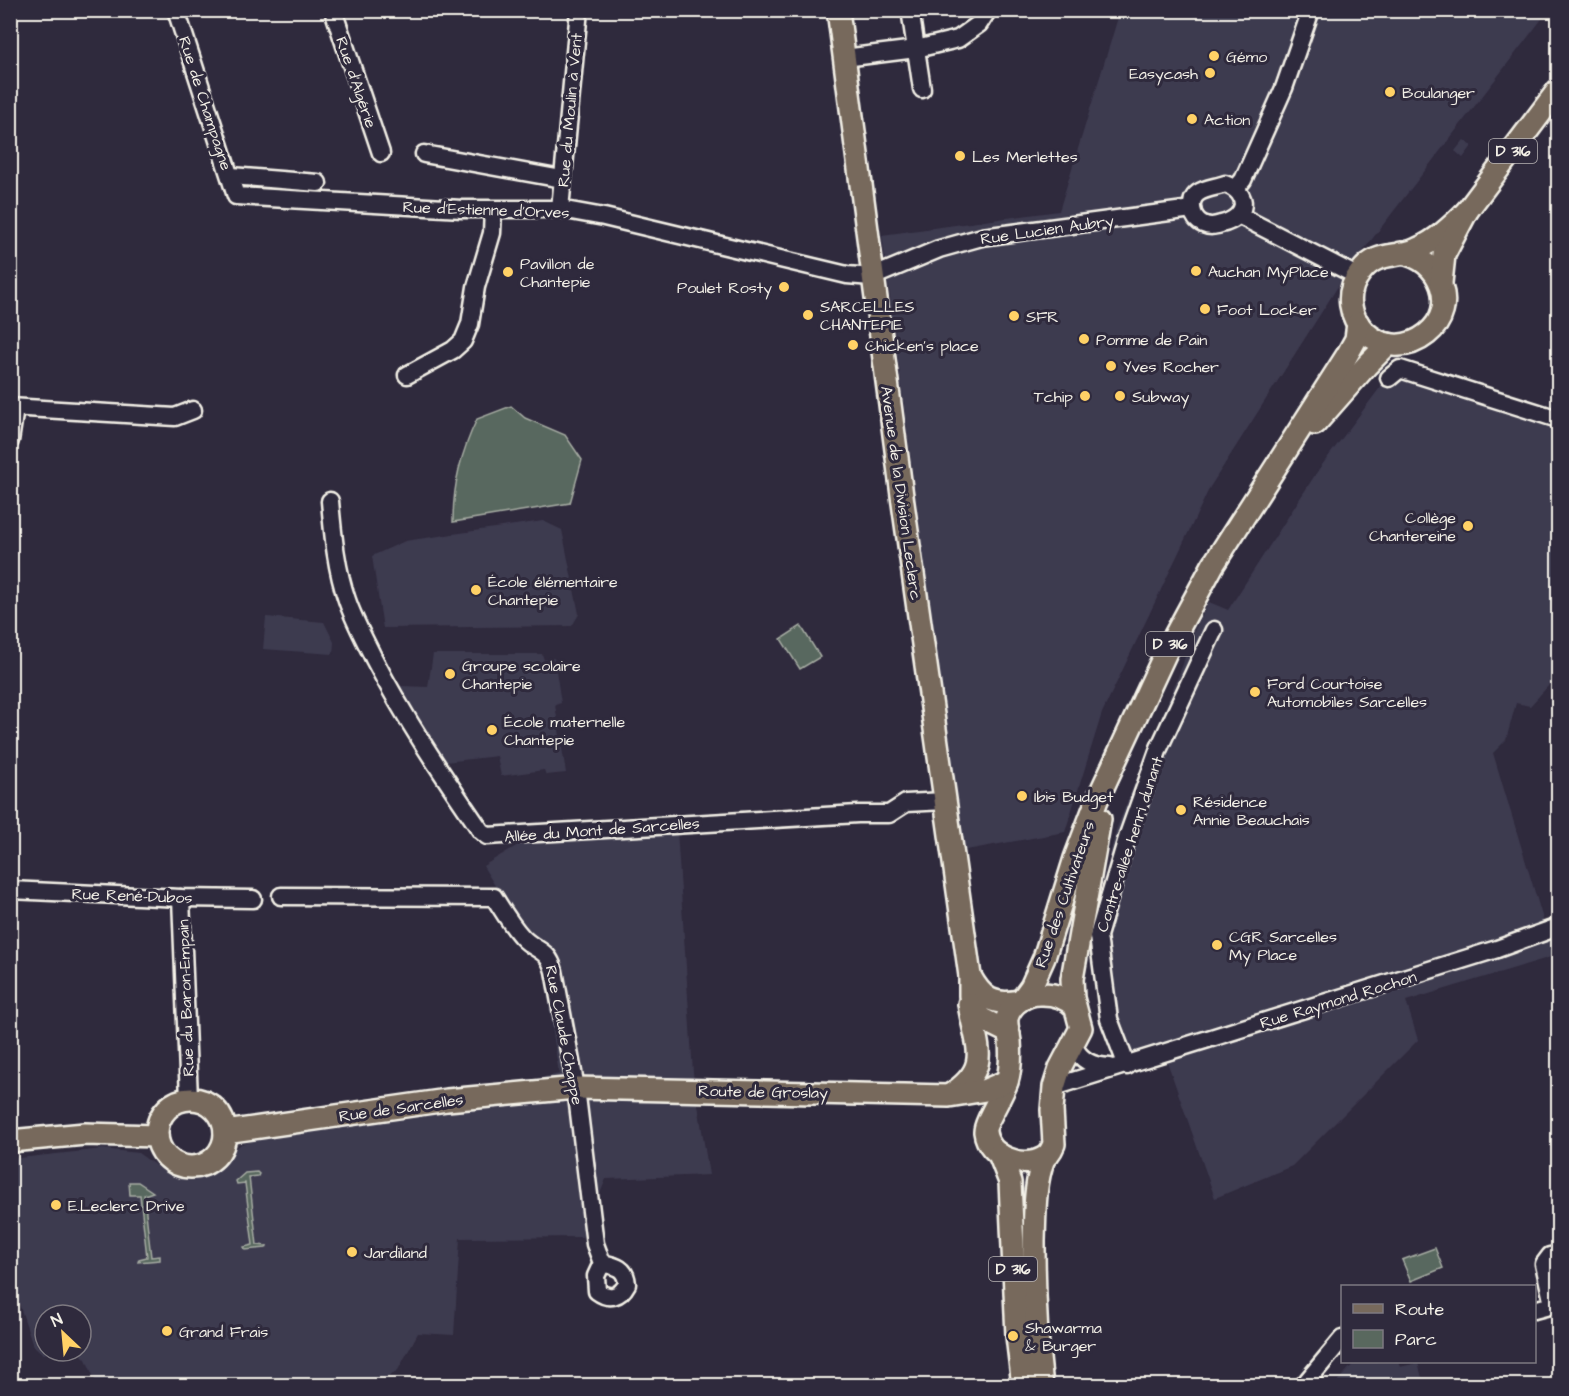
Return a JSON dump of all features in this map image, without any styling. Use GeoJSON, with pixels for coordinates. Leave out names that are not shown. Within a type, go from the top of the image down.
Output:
{"type":"FeatureCollection","features":[{"type":"Feature","properties":{"kind":"main road","name":"Avenue de la Division Leclerc"},"geometry":{"type":"LineString","coordinates":[[838,10],[872,277],[970,986],[980,1018],[1009,1034]]}},
{"type":"Feature","properties":{"kind":"main road","name":"D 316"},"geometry":{"type":"LineString","coordinates":[[1441,283],[1444,255],[1467,212],[1558,90]]}},
{"type":"Feature","properties":{"kind":"main road","name":"D 316"},"geometry":{"type":"LineString","coordinates":[[1401,253],[1415,250],[1431,241],[1467,212]]}},
{"type":"Feature","properties":{"kind":"main road"},"geometry":{"type":"LineString","coordinates":[[1401,253],[1418,257],[1437,274],[1441,283],[1442,312],[1436,326],[1417,340],[1403,344],[1388,344],[1368,336],[1358,323],[1352,303],[1353,285],[1371,262],[1401,253]]}},
{"type":"Feature","properties":{"kind":"main road","name":"D 316"},"geometry":{"type":"LineString","coordinates":[[1110,775],[1149,686],[1189,606],[1352,346],[1357,334],[1358,323]]}},
{"type":"Feature","properties":{"kind":"main road","name":"D 316"},"geometry":{"type":"LineString","coordinates":[[1273,472],[1366,365],[1388,344]]}},
{"type":"Feature","properties":{"kind":"main road","name":"Rue des Cultivateurs"},"geometry":{"type":"LineString","coordinates":[[984,1131],[1007,1081],[1011,1053],[1008,1017],[1031,987],[1044,958],[1083,833],[1110,775]]}},
{"type":"Feature","properties":{"kind":"main road","name":"Rue des Cultivateurs"},"geometry":{"type":"LineString","coordinates":[[1044,1158],[1052,1149],[1055,1138],[1052,1110],[1054,1087],[1060,1068],[1081,1028],[1072,988],[1076,953],[1110,775]]}},
{"type":"Feature","properties":{"kind":"main road"},"geometry":{"type":"LineString","coordinates":[[1044,1158],[1022,1162],[999,1154],[990,1145],[974,1111],[961,1101],[949,1096],[970,1079],[977,1067],[978,1053],[969,1006],[970,986],[994,1001],[1006,1003],[1035,994],[1053,995],[1063,998],[1075,1007]]}},
{"type":"Feature","properties":{"kind":"main road","name":"Route de Groslay"},"geometry":{"type":"LineString","coordinates":[[576,1088],[949,1096],[986,1090],[1007,1081]]}},
{"type":"Feature","properties":{"kind":"main road","name":"Rue de Sarcelles"},"geometry":{"type":"LineString","coordinates":[[225,1132],[447,1100],[576,1088]]}},
{"type":"Feature","properties":{"kind":"main road"},"geometry":{"type":"LineString","coordinates":[[189,1099],[210,1104],[224,1121],[225,1132],[224,1143],[219,1153],[211,1161],[190,1167],[172,1161],[159,1146],[157,1136],[162,1115],[178,1101],[189,1099]]}},
{"type":"Feature","properties":{"kind":"main road"},"geometry":{"type":"LineString","coordinates":[[10,1141],[85,1134],[157,1136]]}},
{"type":"Feature","properties":{"kind":"main road","name":"D 316"},"geometry":{"type":"LineString","coordinates":[[999,1154],[1010,1182],[1016,1316],[1023,1386]]}},
{"type":"Feature","properties":{"kind":"main road","name":"D 316"},"geometry":{"type":"LineString","coordinates":[[1042,1386],[1036,1331],[1034,1281],[1035,1202],[1038,1176],[1044,1158]]}},
{"type":"Feature","properties":{"kind":"street","name":"Rue de Champagne"},"geometry":{"type":"LineString","coordinates":[[176,10],[237,196]]}},
{"type":"Feature","properties":{"kind":"street","name":"Rue d'Algérie"},"geometry":{"type":"LineString","coordinates":[[333,10],[381,153]]}},
{"type":"Feature","properties":{"kind":"street","name":"Rue du Moulin à Vent"},"geometry":{"type":"LineString","coordinates":[[560,209],[579,10]]}},
{"type":"Feature","properties":{"kind":"street"},"geometry":{"type":"LineString","coordinates":[[844,58],[916,49],[958,39],[979,24],[988,10]]}},
{"type":"Feature","properties":{"kind":"street"},"geometry":{"type":"LineString","coordinates":[[1236,188],[1244,180],[1280,96],[1311,10]]}},
{"type":"Feature","properties":{"kind":"street"},"geometry":{"type":"LineString","coordinates":[[911,16],[922,89]]}},
{"type":"Feature","properties":{"kind":"street"},"geometry":{"type":"LineString","coordinates":[[424,154],[562,179]]}},
{"type":"Feature","properties":{"kind":"street"},"geometry":{"type":"LineString","coordinates":[[231,176],[318,183]]}},
{"type":"Feature","properties":{"kind":"street"},"geometry":{"type":"LineString","coordinates":[[1225,184],[1236,188],[1241,196],[1243,209],[1240,216],[1231,222],[1209,227],[1200,223],[1192,209],[1194,197],[1199,191],[1225,184]]}},
{"type":"Feature","properties":{"kind":"street","name":"Rue d'Estienne d'Orves"},"geometry":{"type":"LineString","coordinates":[[237,196],[493,210],[560,209],[604,217],[847,275],[872,277]]}},
{"type":"Feature","properties":{"kind":"street","name":"Rue Lucien Aubry"},"geometry":{"type":"LineString","coordinates":[[872,277],[939,249],[982,237],[1192,209]]}},
{"type":"Feature","properties":{"kind":"street"},"geometry":{"type":"LineString","coordinates":[[407,375],[453,350],[463,341],[470,324],[476,287],[492,233],[493,210]]}},
{"type":"Feature","properties":{"kind":"street"},"geometry":{"type":"LineString","coordinates":[[1240,216],[1358,276]]}},
{"type":"Feature","properties":{"kind":"street"},"geometry":{"type":"LineString","coordinates":[[1389,378],[1400,369],[1558,419]]}},
{"type":"Feature","properties":{"kind":"street"},"geometry":{"type":"LineString","coordinates":[[10,441],[13,408],[175,417],[193,410]]}},
{"type":"Feature","properties":{"kind":"street","name":"Allée du Mont de Sarcelles"},"geometry":{"type":"LineString","coordinates":[[330,501],[333,537],[346,599],[354,618],[410,725],[448,784],[481,831],[487,836],[889,814],[906,803],[945,801]]}},
{"type":"Feature","properties":{"kind":"street","name":"Contre-allée henri dunant"},"geometry":{"type":"LineString","coordinates":[[1122,1067],[1109,1019],[1098,936],[1128,835],[1159,748],[1214,630]]}},
{"type":"Feature","properties":{"kind":"street","name":"Rue René-Dubos"},"geometry":{"type":"LineString","coordinates":[[10,890],[253,899]]}},
{"type":"Feature","properties":{"kind":"street","name":"Rue Claude Chappe"},"geometry":{"type":"LineString","coordinates":[[281,896],[494,897],[524,940],[544,951],[551,960],[576,1088],[595,1244],[602,1263]]}},
{"type":"Feature","properties":{"kind":"street","name":"Rue du Baron-Empain"},"geometry":{"type":"LineString","coordinates":[[181,898],[189,1099]]}},
{"type":"Feature","properties":{"kind":"street","name":"Rue Raymond Rochon"},"geometry":{"type":"LineString","coordinates":[[1054,1087],[1497,949],[1558,927]]}},
{"type":"Feature","properties":{"kind":"street"},"geometry":{"type":"LineString","coordinates":[[1073,1045],[1081,1057],[1092,1064],[1122,1067]]}},
{"type":"Feature","properties":{"kind":"street"},"geometry":{"type":"LineString","coordinates":[[1536,1309],[1549,1306],[1552,1300],[1544,1264],[1550,1256],[1558,1255]]}},
{"type":"Feature","properties":{"kind":"street"},"geometry":{"type":"LineString","coordinates":[[1303,1386],[1341,1340]]}},
{"type":"Feature","properties":{"kind":"shaded area"},"geometry":{"type":"Polygon","coordinates":[[[1120,11],[1548,11],[1349,269],[1210,487],[1102,713],[1065,832],[961,851],[882,235],[1059,211],[1120,11]]]}},
{"type":"Feature","properties":{"kind":"shaded area"},"geometry":{"type":"Polygon","coordinates":[[[1464,140],[1472,146],[1463,158],[1455,151],[1464,140]]]}},
{"type":"Feature","properties":{"kind":"shaded area"},"geometry":{"type":"Polygon","coordinates":[[[1391,373],[1558,425],[1558,675],[1530,706],[1516,703],[1506,740],[1493,753],[1554,956],[1406,1001],[1418,1040],[1292,1166],[1215,1198],[1162,1047],[1113,1057],[1106,1035],[1092,930],[1116,830],[1183,664],[1189,641],[1209,602],[1228,610],[1319,469],[1391,373]]]}},
{"type":"Feature","properties":{"kind":"shaded area","name":"École élémentaire Chantepie"},"geometry":{"type":"Polygon","coordinates":[[[543,521],[562,530],[579,614],[572,626],[383,628],[372,556],[405,541],[543,521]]]}},
{"type":"Feature","properties":{"kind":"shaded area"},"geometry":{"type":"Polygon","coordinates":[[[266,617],[324,622],[334,642],[333,654],[263,649],[266,617]]]}},
{"type":"Feature","properties":{"kind":"shaded area","name":"École maternelle Chantepie"},"geometry":{"type":"Polygon","coordinates":[[[433,654],[542,654],[544,660],[554,658],[561,703],[555,705],[566,773],[546,775],[544,770],[501,776],[497,756],[445,762],[399,692],[400,686],[428,687],[433,654]]]}},
{"type":"Feature","properties":{"kind":"shaded area"},"geometry":{"type":"Polygon","coordinates":[[[677,831],[693,1073],[709,1175],[606,1179],[582,1237],[460,1238],[454,1335],[418,1333],[398,1370],[376,1385],[97,1385],[88,1363],[93,1363],[93,1303],[33,1303],[33,1345],[11,1280],[10,1159],[103,1149],[138,1153],[169,1175],[211,1172],[241,1144],[559,1074],[543,965],[483,866],[538,833],[677,831]]]}},
{"type":"Feature","properties":{"kind":"shaded area"},"geometry":{"type":"Polygon","coordinates":[[[1354,1363],[1398,1363],[1400,1367],[1418,1363],[1424,1385],[1334,1385],[1354,1363]]]}},
{"type":"Feature","properties":{"kind":"green space"},"geometry":{"type":"Polygon","coordinates":[[[511,406],[525,418],[565,435],[582,460],[570,503],[453,522],[454,495],[459,469],[466,444],[477,419],[511,406]]]}},
{"type":"Feature","properties":{"kind":"green space"},"geometry":{"type":"Polygon","coordinates":[[[801,626],[820,657],[800,669],[781,639],[801,626]]]}},
{"type":"Feature","properties":{"kind":"green space"},"geometry":{"type":"Polygon","coordinates":[[[257,1172],[258,1176],[249,1177],[257,1245],[267,1246],[245,1250],[244,1247],[253,1245],[245,1183],[237,1184],[236,1181],[245,1173],[257,1172]]]}},
{"type":"Feature","properties":{"kind":"green space"},"geometry":{"type":"Polygon","coordinates":[[[129,1182],[138,1182],[153,1192],[144,1195],[151,1257],[160,1256],[160,1260],[138,1262],[139,1259],[147,1257],[140,1195],[130,1195],[129,1182]]]}},
{"type":"Feature","properties":{"kind":"green space"},"geometry":{"type":"Polygon","coordinates":[[[1435,1248],[1443,1268],[1411,1281],[1402,1260],[1435,1248]]]}},
{"type":"Feature","properties":{"kind":"place","name":"Gémo"},"geometry":{"type":"Point","coordinates":[1214,56]}},
{"type":"Feature","properties":{"kind":"place","name":"Easycash"},"geometry":{"type":"Point","coordinates":[1210,73]}},
{"type":"Feature","properties":{"kind":"place","name":"Boulanger"},"geometry":{"type":"Point","coordinates":[1390,92]}},
{"type":"Feature","properties":{"kind":"place","name":"Action"},"geometry":{"type":"Point","coordinates":[1192,119]}},
{"type":"Feature","properties":{"kind":"place","name":"Les Merlettes"},"geometry":{"type":"Point","coordinates":[960,156]}},
{"type":"Feature","properties":{"kind":"place","name":"Auchan MyPlace"},"geometry":{"type":"Point","coordinates":[1196,271]}},
{"type":"Feature","properties":{"kind":"place","name":"Pavillon de Chantepie"},"geometry":{"type":"Point","coordinates":[508,272]}},
{"type":"Feature","properties":{"kind":"place","name":"Poulet Rosty"},"geometry":{"type":"Point","coordinates":[784,287]}},
{"type":"Feature","properties":{"kind":"place","name":"Foot Locker"},"geometry":{"type":"Point","coordinates":[1205,309]}},
{"type":"Feature","properties":{"kind":"place","name":"SARCELLES CHANTEPIE"},"geometry":{"type":"Point","coordinates":[808,315]}},
{"type":"Feature","properties":{"kind":"place","name":"SFR"},"geometry":{"type":"Point","coordinates":[1014,316]}},
{"type":"Feature","properties":{"kind":"place","name":"Pomme de Pain"},"geometry":{"type":"Point","coordinates":[1084,339]}},
{"type":"Feature","properties":{"kind":"place","name":"Chicken's place"},"geometry":{"type":"Point","coordinates":[853,345]}},
{"type":"Feature","properties":{"kind":"place","name":"Yves Rocher"},"geometry":{"type":"Point","coordinates":[1111,366]}},
{"type":"Feature","properties":{"kind":"place","name":"Tchip"},"geometry":{"type":"Point","coordinates":[1085,396]}},
{"type":"Feature","properties":{"kind":"place","name":"Subway"},"geometry":{"type":"Point","coordinates":[1120,396]}},
{"type":"Feature","properties":{"kind":"place","name":"Collège Chantereine"},"geometry":{"type":"Point","coordinates":[1468,526]}},
{"type":"Feature","properties":{"kind":"place","name":"École élémentaire Chantepie"},"geometry":{"type":"Point","coordinates":[476,590]}},
{"type":"Feature","properties":{"kind":"place","name":"Groupe scolaire Chantepie"},"geometry":{"type":"Point","coordinates":[450,674]}},
{"type":"Feature","properties":{"kind":"place","name":"Ford Courtoise Automobiles Sarcelles"},"geometry":{"type":"Point","coordinates":[1255,692]}},
{"type":"Feature","properties":{"kind":"place","name":"École maternelle Chantepie"},"geometry":{"type":"Point","coordinates":[492,730]}},
{"type":"Feature","properties":{"kind":"place","name":"Ibis Budget"},"geometry":{"type":"Point","coordinates":[1022,796]}},
{"type":"Feature","properties":{"kind":"place","name":"Résidence Annie Beauchais"},"geometry":{"type":"Point","coordinates":[1181,810]}},
{"type":"Feature","properties":{"kind":"place","name":"CGR Sarcelles My Place"},"geometry":{"type":"Point","coordinates":[1217,945]}},
{"type":"Feature","properties":{"kind":"place","name":"E.Leclerc Drive"},"geometry":{"type":"Point","coordinates":[56,1205]}},
{"type":"Feature","properties":{"kind":"place","name":"Jardiland"},"geometry":{"type":"Point","coordinates":[352,1252]}},
{"type":"Feature","properties":{"kind":"place","name":"Grand Frais"},"geometry":{"type":"Point","coordinates":[167,1331]}},
{"type":"Feature","properties":{"kind":"place","name":"Shawarma & Burger"},"geometry":{"type":"Point","coordinates":[1013,1336]}}]}
